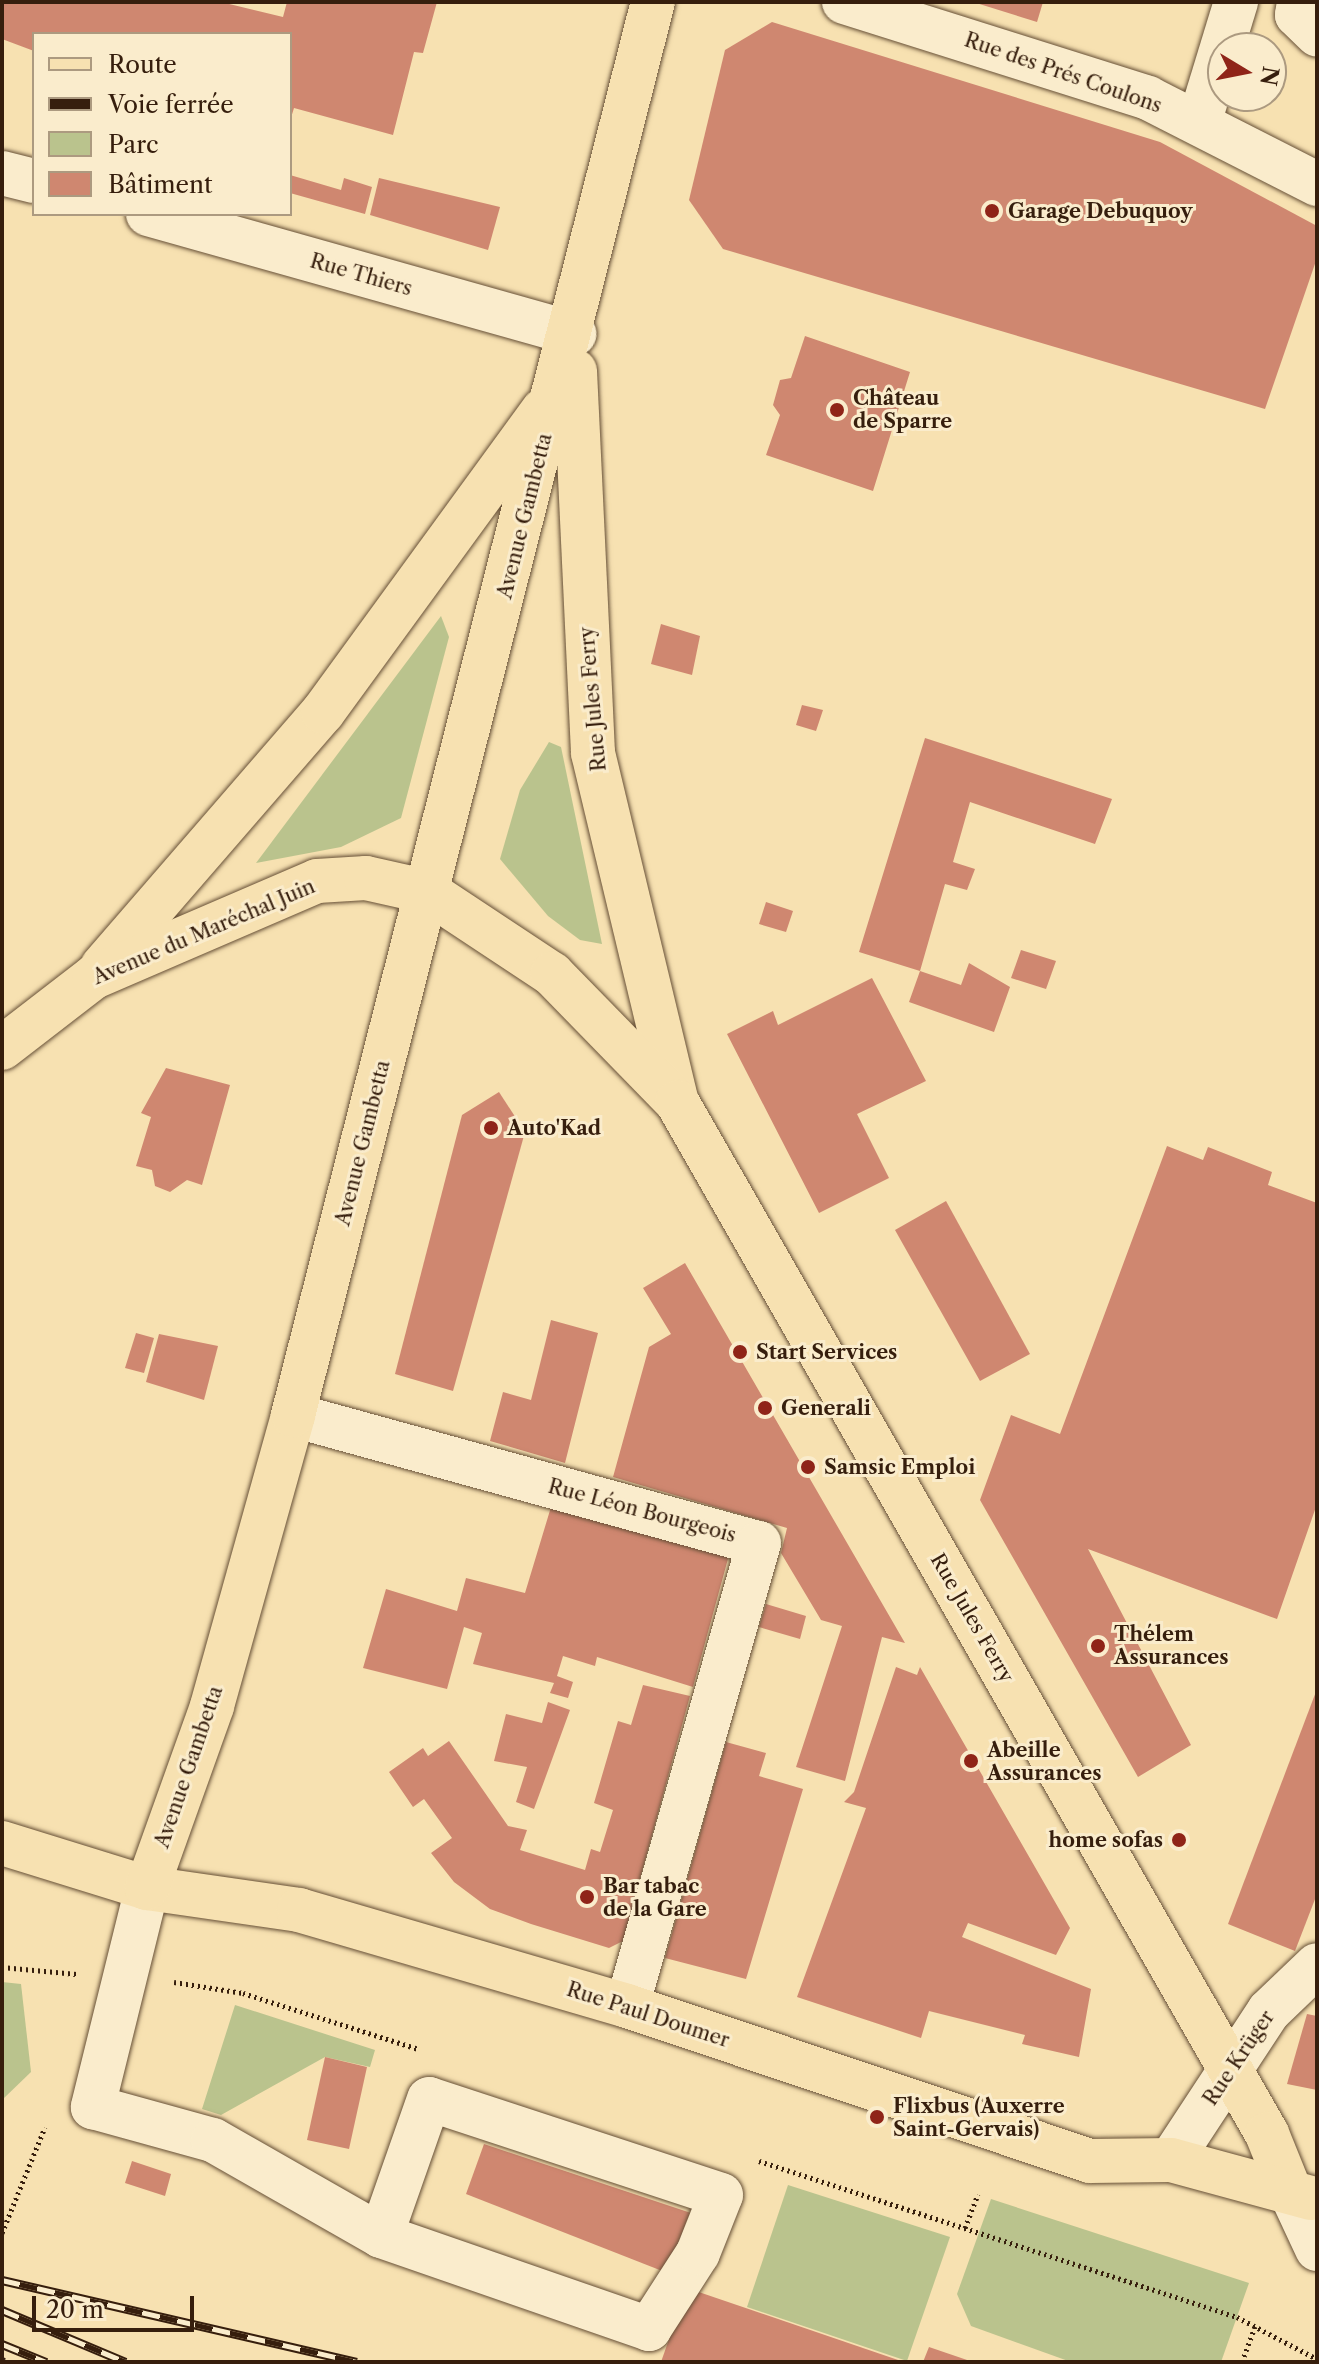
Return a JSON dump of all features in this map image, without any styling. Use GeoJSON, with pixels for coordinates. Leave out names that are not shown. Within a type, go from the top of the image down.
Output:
{"type":"FeatureCollection","features":[{"type":"Feature","properties":{"kind":"main road","name":"Avenue Gambetta"},"geometry":{"type":"LineString","coordinates":[[147,1888],[212,1706],[293,1415],[556,392],[574,334],[653,2]]}},
{"type":"Feature","properties":{"kind":"main road","name":"Rue Jules Ferry"},"geometry":{"type":"LineString","coordinates":[[574,334],[593,753],[677,1102]]}},
{"type":"Feature","properties":{"kind":"main road","name":"Avenue Gambetta"},"geometry":{"type":"LineString","coordinates":[[94,977],[323,712],[556,392]]}},
{"type":"Feature","properties":{"kind":"main road","name":"Avenue du Maréchal Juin"},"geometry":{"type":"LineString","coordinates":[[2,1048],[94,977],[317,881],[366,878],[428,892]]}},
{"type":"Feature","properties":{"kind":"main road","name":"Rue Jules Ferry"},"geometry":{"type":"LineString","coordinates":[[428,892],[552,974],[677,1102],[1304,2195]]}},
{"type":"Feature","properties":{"kind":"main road","name":"Rue Paul Doumer"},"geometry":{"type":"LineString","coordinates":[[2,1843],[147,1888],[299,1910],[627,2006],[1090,2161],[1171,2160],[1304,2195]]}},
{"type":"Feature","properties":{"kind":"street","name":"Rue des Prés Coulons"},"geometry":{"type":"LineString","coordinates":[[844,2],[1148,98],[1317,184]]}},
{"type":"Feature","properties":{"kind":"street"},"geometry":{"type":"LineString","coordinates":[[1199,123],[1236,2]]}},
{"type":"Feature","properties":{"kind":"street"},"geometry":{"type":"LineString","coordinates":[[1299,2],[1297,15],[1317,34]]}},
{"type":"Feature","properties":{"kind":"street"},"geometry":{"type":"LineString","coordinates":[[2,173],[32,180]]}},
{"type":"Feature","properties":{"kind":"street","name":"Rue Thiers"},"geometry":{"type":"LineString","coordinates":[[155,216],[574,334]]}},
{"type":"Feature","properties":{"kind":"street","name":"Rue Léon Bourgeois"},"geometry":{"type":"LineString","coordinates":[[293,1415],[759,1543],[627,2006]]}},
{"type":"Feature","properties":{"kind":"street"},"geometry":{"type":"LineString","coordinates":[[147,1888],[93,2107],[213,2140],[381,2236],[649,2329],[698,2253],[721,2195],[429,2099],[381,2236]]}},
{"type":"Feature","properties":{"kind":"street","name":"Rue Krüger"},"geometry":{"type":"LineString","coordinates":[[1171,2160],[1269,2011],[1317,1965]]}},
{"type":"Feature","properties":{"kind":"street"},"geometry":{"type":"LineString","coordinates":[[1304,2195],[1317,2249]]}},
{"type":"Feature","properties":{"kind":"path"},"geometry":{"type":"LineString","coordinates":[[2,1967],[78,1974]]}},
{"type":"Feature","properties":{"kind":"path"},"geometry":{"type":"LineString","coordinates":[[2,2233],[49,2118]]}},
{"type":"Feature","properties":{"kind":"path"},"geometry":{"type":"LineString","coordinates":[[965,2228],[978,2194]]}},
{"type":"Feature","properties":{"kind":"path"},"geometry":{"type":"LineString","coordinates":[[1242,2362],[1255,2326]]}},
{"type":"Feature","properties":{"kind":"green space"},"geometry":{"type":"Polygon","coordinates":[[[441,616],[449,637],[401,818],[341,847],[256,863],[441,616]]]}},
{"type":"Feature","properties":{"kind":"green space"},"geometry":{"type":"Polygon","coordinates":[[[549,742],[561,747],[602,944],[580,940],[548,916],[500,859],[520,790],[549,742]]]}},
{"type":"Feature","properties":{"kind":"green space"},"geometry":{"type":"Polygon","coordinates":[[[2,1982],[21,1984],[31,2072],[2,2100],[2,1982]]]}},
{"type":"Feature","properties":{"kind":"green space"},"geometry":{"type":"Polygon","coordinates":[[[235,2005],[375,2050],[370,2067],[325,2057],[221,2115],[202,2109],[235,2005]]]}},
{"type":"Feature","properties":{"kind":"green space"},"geometry":{"type":"Polygon","coordinates":[[[788,2185],[950,2237],[907,2361],[747,2307],[788,2185]]]}},
{"type":"Feature","properties":{"kind":"green space"},"geometry":{"type":"Polygon","coordinates":[[[991,2199],[1249,2283],[1221,2362],[1071,2362],[971,2326],[957,2294],[991,2199]]]}},
{"type":"Feature","properties":{"kind":"building"},"geometry":{"type":"Polygon","coordinates":[[[2,2],[221,2],[283,17],[287,2],[437,2],[423,53],[414,52],[393,135],[294,108],[292,114],[292,32],[32,32],[32,50],[2,39],[2,2]]]}},
{"type":"Feature","properties":{"kind":"building"},"geometry":{"type":"Polygon","coordinates":[[[973,2],[1043,2],[1037,22],[973,2]]]}},
{"type":"Feature","properties":{"kind":"building","name":"Garage Debuquoy"},"geometry":{"type":"Polygon","coordinates":[[[772,22],[1160,142],[1317,226],[1317,258],[1265,409],[723,249],[689,200],[725,50],[772,22]]]}},
{"type":"Feature","properties":{"kind":"building"},"geometry":{"type":"Polygon","coordinates":[[[292,176],[341,190],[344,178],[372,187],[365,214],[292,194],[292,176]]]}},
{"type":"Feature","properties":{"kind":"building"},"geometry":{"type":"Polygon","coordinates":[[[379,178],[500,207],[488,250],[370,215],[379,178]]]}},
{"type":"Feature","properties":{"kind":"building","name":"Château de Sparre"},"geometry":{"type":"Polygon","coordinates":[[[805,336],[910,372],[873,491],[766,455],[780,415],[773,405],[780,380],[791,378],[805,336]]]}},
{"type":"Feature","properties":{"kind":"building"},"geometry":{"type":"Polygon","coordinates":[[[661,624],[700,636],[692,675],[651,664],[661,624]]]}},
{"type":"Feature","properties":{"kind":"building"},"geometry":{"type":"Polygon","coordinates":[[[802,705],[823,710],[816,731],[796,725],[802,705]]]}},
{"type":"Feature","properties":{"kind":"building"},"geometry":{"type":"Polygon","coordinates":[[[925,738],[1112,799],[1095,844],[970,802],[953,862],[975,869],[967,890],[945,884],[920,971],[859,952],[925,738]]]}},
{"type":"Feature","properties":{"kind":"building"},"geometry":{"type":"Polygon","coordinates":[[[766,902],[793,911],[786,932],[759,924],[766,902]]]}},
{"type":"Feature","properties":{"kind":"building"},"geometry":{"type":"Polygon","coordinates":[[[1021,950],[1056,961],[1046,989],[1011,978],[1021,950]]]}},
{"type":"Feature","properties":{"kind":"building"},"geometry":{"type":"Polygon","coordinates":[[[969,963],[1010,987],[994,1032],[909,1002],[920,971],[961,985],[969,963]]]}},
{"type":"Feature","properties":{"kind":"building"},"geometry":{"type":"Polygon","coordinates":[[[872,978],[926,1081],[857,1114],[889,1178],[819,1213],[727,1034],[773,1011],[778,1025],[872,978]]]}},
{"type":"Feature","properties":{"kind":"building"},"geometry":{"type":"Polygon","coordinates":[[[166,1068],[230,1085],[202,1185],[187,1180],[170,1192],[155,1186],[152,1170],[136,1166],[151,1117],[141,1113],[166,1068]]]}},
{"type":"Feature","properties":{"kind":"building"},"geometry":{"type":"Polygon","coordinates":[[[499,1092],[525,1132],[453,1391],[395,1374],[462,1115],[499,1092]]]}},
{"type":"Feature","properties":{"kind":"building"},"geometry":{"type":"Polygon","coordinates":[[[1167,1146],[1203,1160],[1208,1147],[1272,1172],[1268,1185],[1317,1203],[1317,1504],[1277,1619],[1088,1549],[1191,1745],[1138,1777],[980,1500],[1011,1415],[1060,1434],[1167,1146]]]}},
{"type":"Feature","properties":{"kind":"building"},"geometry":{"type":"Polygon","coordinates":[[[946,1201],[1030,1354],[980,1381],[895,1230],[946,1201]]]}},
{"type":"Feature","properties":{"kind":"building"},"geometry":{"type":"Polygon","coordinates":[[[685,1263],[905,1643],[882,1637],[845,1781],[796,1767],[842,1626],[821,1620],[781,1553],[787,1528],[613,1477],[649,1347],[671,1334],[643,1288],[685,1263]]]}},
{"type":"Feature","properties":{"kind":"building"},"geometry":{"type":"Polygon","coordinates":[[[551,1320],[598,1333],[565,1463],[490,1441],[503,1392],[531,1400],[551,1320]]]}},
{"type":"Feature","properties":{"kind":"building"},"geometry":{"type":"Polygon","coordinates":[[[136,1333],[154,1338],[144,1373],[125,1368],[136,1333]]]}},
{"type":"Feature","properties":{"kind":"building"},"geometry":{"type":"Polygon","coordinates":[[[159,1334],[218,1346],[204,1400],[146,1382],[159,1334]]]}},
{"type":"Feature","properties":{"kind":"building"},"geometry":{"type":"Polygon","coordinates":[[[551,1507],[729,1555],[693,1687],[597,1657],[595,1666],[563,1656],[557,1676],[573,1682],[568,1698],[550,1693],[554,1683],[473,1664],[482,1633],[464,1627],[447,1689],[363,1668],[386,1589],[457,1611],[466,1578],[525,1593],[551,1507]]]}},
{"type":"Feature","properties":{"kind":"building"},"geometry":{"type":"Polygon","coordinates":[[[766,1604],[806,1616],[800,1639],[759,1627],[766,1604]]]}},
{"type":"Feature","properties":{"kind":"building"},"geometry":{"type":"Polygon","coordinates":[[[896,1667],[917,1675],[920,1667],[1070,1928],[1056,1955],[968,1923],[962,1937],[1091,1989],[1079,2057],[1022,2044],[1025,2035],[929,2011],[921,2038],[797,1997],[866,1808],[844,1802],[854,1792],[896,1667]]]}},
{"type":"Feature","properties":{"kind":"building"},"geometry":{"type":"Polygon","coordinates":[[[643,1685],[690,1696],[623,1941],[609,1948],[531,1924],[490,1909],[454,1882],[431,1853],[452,1838],[424,1799],[413,1807],[389,1772],[423,1748],[428,1756],[449,1741],[508,1826],[527,1830],[520,1850],[585,1870],[591,1849],[600,1852],[613,1810],[594,1803],[618,1721],[631,1725],[643,1685]]]}},
{"type":"Feature","properties":{"kind":"building"},"geometry":{"type":"Polygon","coordinates":[[[1317,1689],[1317,1894],[1295,1951],[1228,1924],[1317,1689]]]}},
{"type":"Feature","properties":{"kind":"building"},"geometry":{"type":"Polygon","coordinates":[[[548,1702],[570,1710],[534,1809],[516,1802],[527,1767],[494,1761],[506,1714],[542,1723],[548,1702]]]}},
{"type":"Feature","properties":{"kind":"building"},"geometry":{"type":"Polygon","coordinates":[[[726,1742],[766,1753],[759,1776],[803,1789],[746,1979],[665,1958],[726,1742]]]}},
{"type":"Feature","properties":{"kind":"building"},"geometry":{"type":"Polygon","coordinates":[[[1307,2014],[1317,2016],[1317,2090],[1287,2084],[1307,2014]]]}},
{"type":"Feature","properties":{"kind":"building"},"geometry":{"type":"Polygon","coordinates":[[[325,2057],[367,2067],[349,2149],[307,2140],[325,2057]]]}},
{"type":"Feature","properties":{"kind":"building"},"geometry":{"type":"Polygon","coordinates":[[[484,2144],[697,2215],[675,2276],[466,2194],[484,2144]]]}},
{"type":"Feature","properties":{"kind":"building"},"geometry":{"type":"Polygon","coordinates":[[[132,2161],[171,2174],[165,2196],[125,2183],[132,2161]]]}},
{"type":"Feature","properties":{"kind":"building"},"geometry":{"type":"Polygon","coordinates":[[[687,2288],[901,2361],[901,2362],[661,2362],[687,2288]]]}},
{"type":"Feature","properties":{"kind":"building"},"geometry":{"type":"Polygon","coordinates":[[[929,2347],[970,2361],[970,2362],[923,2362],[929,2347]]]}},
{"type":"Feature","properties":{"kind":"railway"},"geometry":{"type":"LineString","coordinates":[[2,2280],[357,2362]]}},
{"type":"Feature","properties":{"kind":"railway"},"geometry":{"type":"LineString","coordinates":[[2,2310],[126,2362]]}},
{"type":"Feature","properties":{"kind":"railway"},"geometry":{"type":"LineString","coordinates":[[2,2344],[46,2362]]}},
{"type":"Feature","properties":{"kind":"place","name":"Garage Debuquoy"},"geometry":{"type":"Point","coordinates":[992,211]}},
{"type":"Feature","properties":{"kind":"place","name":"Château de Sparre"},"geometry":{"type":"Point","coordinates":[837,410]}},
{"type":"Feature","properties":{"kind":"place","name":"Auto'Kad"},"geometry":{"type":"Point","coordinates":[491,1128]}},
{"type":"Feature","properties":{"kind":"place","name":"Start Services"},"geometry":{"type":"Point","coordinates":[740,1352]}},
{"type":"Feature","properties":{"kind":"place","name":"Generali"},"geometry":{"type":"Point","coordinates":[765,1408]}},
{"type":"Feature","properties":{"kind":"place","name":"Samsic Emploi"},"geometry":{"type":"Point","coordinates":[808,1467]}},
{"type":"Feature","properties":{"kind":"place","name":"Thélem Assurances"},"geometry":{"type":"Point","coordinates":[1098,1646]}},
{"type":"Feature","properties":{"kind":"place","name":"Abeille Assurances"},"geometry":{"type":"Point","coordinates":[971,1761]}},
{"type":"Feature","properties":{"kind":"place","name":"home sofas"},"geometry":{"type":"Point","coordinates":[1179,1840]}},
{"type":"Feature","properties":{"kind":"place","name":"Bar tabac de la Gare"},"geometry":{"type":"Point","coordinates":[587,1897]}},
{"type":"Feature","properties":{"kind":"place","name":"Flixbus (Auxerre Saint-Gervais)"},"geometry":{"type":"Point","coordinates":[877,2117]}}]}
